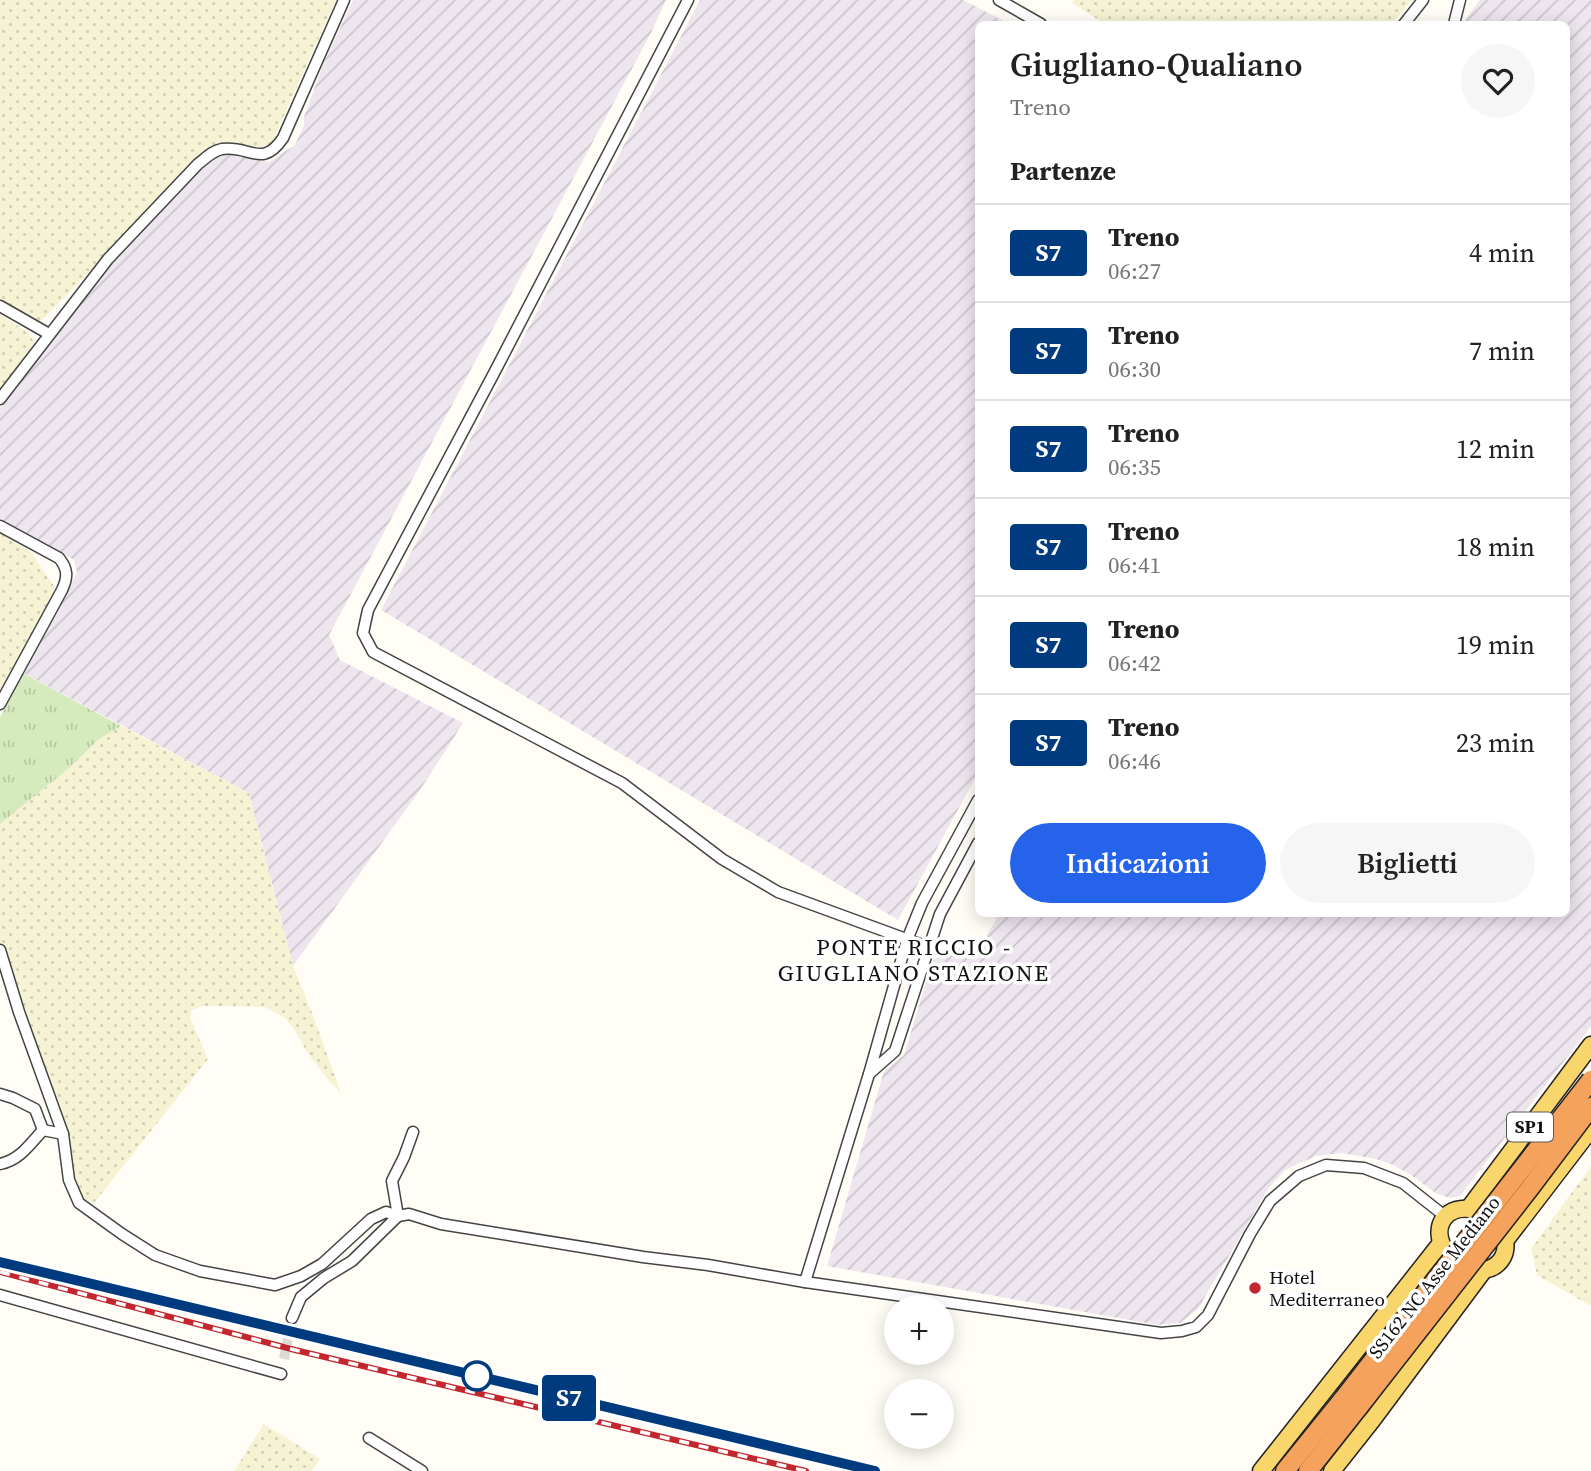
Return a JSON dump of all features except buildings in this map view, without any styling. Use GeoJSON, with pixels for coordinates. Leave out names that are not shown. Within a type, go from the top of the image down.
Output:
{"type":"FeatureCollection","features":[{"type":"Feature","properties":{"kind":"highway","name":"SS162 NC Asse Mediano"},"geometry":{"type":"LineString","coordinates":[[1285,1471],[1591,1080]]}},
{"type":"Feature","properties":{"kind":"highway","name":"SS162 NC Asse Mediano"},"geometry":{"type":"LineString","coordinates":[[1308,1471],[1591,1107]]}},
{"type":"Feature","properties":{"kind":"main road","name":"SP1"},"geometry":{"type":"LineString","coordinates":[[1446,1217],[1458,1209],[1472,1209],[1591,1045]]}},
{"type":"Feature","properties":{"kind":"main road","name":"SP1"},"geometry":{"type":"LineString","coordinates":[[1332,1471],[1373,1419],[1479,1270],[1491,1269],[1498,1264],[1506,1249],[1504,1237],[1591,1129]]}},
{"type":"Feature","properties":{"kind":"main road"},"geometry":{"type":"LineString","coordinates":[[1261,1471],[1443,1247],[1439,1234],[1440,1226],[1446,1217]]}},
{"type":"Feature","properties":{"kind":"street"},"geometry":{"type":"LineString","coordinates":[[0,399],[108,259],[198,164],[213,152],[223,149],[269,154],[277,147],[344,0]]}},
{"type":"Feature","properties":{"kind":"street"},"geometry":{"type":"LineString","coordinates":[[688,0],[494,375],[368,610],[363,633],[373,652],[622,783],[722,859],[778,892],[928,947]]}},
{"type":"Feature","properties":{"kind":"street"},"geometry":{"type":"LineString","coordinates":[[999,0],[1036,21]]}},
{"type":"Feature","properties":{"kind":"street"},"geometry":{"type":"LineString","coordinates":[[1406,21],[1423,0]]}},
{"type":"Feature","properties":{"kind":"street"},"geometry":{"type":"LineString","coordinates":[[1455,21],[1460,0]]}},
{"type":"Feature","properties":{"kind":"street"},"geometry":{"type":"LineString","coordinates":[[0,306],[49,334]]}},
{"type":"Feature","properties":{"kind":"street"},"geometry":{"type":"LineString","coordinates":[[0,526],[59,558],[67,572],[62,590],[0,704]]}},
{"type":"Feature","properties":{"kind":"street"},"geometry":{"type":"LineString","coordinates":[[805,1282],[907,940],[922,903],[975,806]]}},
{"type":"Feature","properties":{"kind":"street"},"geometry":{"type":"LineString","coordinates":[[869,1074],[895,1051],[940,914],[975,849]]}},
{"type":"Feature","properties":{"kind":"street"},"geometry":{"type":"LineString","coordinates":[[0,950],[19,1013],[63,1134],[69,1180],[79,1203],[155,1255],[200,1271],[275,1285],[301,1276],[322,1264],[371,1219],[386,1212],[643,1257],[1161,1333],[1196,1327],[1208,1315],[1270,1201],[1299,1176],[1326,1165],[1364,1168],[1403,1183],[1446,1217]]}},
{"type":"Feature","properties":{"kind":"street"},"geometry":{"type":"LineString","coordinates":[[0,1094],[35,1109],[43,1130]]}},
{"type":"Feature","properties":{"kind":"street"},"geometry":{"type":"LineString","coordinates":[[43,1130],[63,1134]]}},
{"type":"Feature","properties":{"kind":"street"},"geometry":{"type":"LineString","coordinates":[[0,1164],[20,1156],[43,1130]]}},
{"type":"Feature","properties":{"kind":"street"},"geometry":{"type":"LineString","coordinates":[[398,1216],[392,1181],[413,1132]]}},
{"type":"Feature","properties":{"kind":"street"},"geometry":{"type":"LineString","coordinates":[[292,1318],[301,1297],[324,1278],[352,1261],[398,1216]]}},
{"type":"Feature","properties":{"kind":"street"},"geometry":{"type":"LineString","coordinates":[[0,1295],[281,1374]]}},
{"type":"Feature","properties":{"kind":"street"},"geometry":{"type":"LineString","coordinates":[[369,1438],[422,1471]]}},
{"type":"Feature","properties":{"kind":"shaded area"},"geometry":{"type":"Polygon","coordinates":[[[0,0],[336,0],[272,142],[264,147],[224,145],[212,148],[39,323],[0,301],[0,0]]]}},
{"type":"Feature","properties":{"kind":"shaded area"},"geometry":{"type":"Polygon","coordinates":[[[353,0],[666,0],[651,33],[329,635],[340,660],[463,723],[420,790],[293,966],[249,793],[23,673],[77,573],[74,560],[0,520],[0,408],[111,263],[213,158],[226,154],[269,162],[295,145],[323,65],[353,0]]]}},
{"type":"Feature","properties":{"kind":"shaded area"},"geometry":{"type":"Polygon","coordinates":[[[700,0],[963,0],[1004,21],[975,21],[975,779],[898,920],[381,610],[700,0]]]}},
{"type":"Feature","properties":{"kind":"shaded area"},"geometry":{"type":"Polygon","coordinates":[[[1074,0],[1412,0],[1394,21],[1100,21],[1072,3],[1074,0]]]}},
{"type":"Feature","properties":{"kind":"shaded area"},"geometry":{"type":"Polygon","coordinates":[[[1480,0],[1591,0],[1591,1026],[1460,1196],[1450,1198],[1437,1194],[1391,1164],[1341,1153],[1316,1156],[1285,1170],[1268,1189],[1198,1309],[1180,1323],[1158,1325],[827,1266],[884,1071],[904,1055],[933,960],[986,937],[997,917],[1570,917],[1570,21],[1464,21],[1480,0]]]}},
{"type":"Feature","properties":{"kind":"shaded area"},"geometry":{"type":"Polygon","coordinates":[[[0,314],[27,332],[35,343],[0,391],[0,314]]]}},
{"type":"Feature","properties":{"kind":"shaded area"},"geometry":{"type":"Polygon","coordinates":[[[0,533],[30,551],[54,586],[53,595],[0,691],[0,533]]]}},
{"type":"Feature","properties":{"kind":"shaded area"},"geometry":{"type":"Polygon","coordinates":[[[121,726],[249,793],[293,966],[341,1093],[307,1052],[285,1018],[265,1007],[202,1006],[192,1010],[190,1018],[208,1059],[94,1203],[83,1199],[77,1191],[65,1133],[0,944],[0,824],[68,769],[99,739],[121,726]]]}},
{"type":"Feature","properties":{"kind":"shaded area"},"geometry":{"type":"Polygon","coordinates":[[[1591,1166],[1591,1306],[1537,1275],[1531,1249],[1591,1166]]]}},
{"type":"Feature","properties":{"kind":"shaded area"},"geometry":{"type":"Polygon","coordinates":[[[264,1424],[320,1459],[312,1471],[234,1471],[264,1424]]]}},
{"type":"Feature","properties":{"kind":"green space"},"geometry":{"type":"Polygon","coordinates":[[[23,673],[121,726],[99,739],[68,769],[0,824],[0,717],[23,673]]]}},
{"type":"Feature","properties":{"kind":"tunnel"},"geometry":{"type":"LineString","coordinates":[[284,1359],[292,1318]]}},
{"type":"Feature","properties":{"kind":"railway"},"geometry":{"type":"LineString","coordinates":[[0,1262],[875,1471]]}},
{"type":"Feature","properties":{"kind":"railway"},"geometry":{"type":"LineString","coordinates":[[0,1272],[295,1350],[806,1471]]}},
{"type":"Feature","properties":{"kind":"train","name":"S7"},"geometry":{"type":"LineString","coordinates":[[0,1262],[875,1471]]}},
{"type":"Feature","properties":{"kind":"place","name":"Hotel Mediterraneo"},"geometry":{"type":"Point","coordinates":[1255,1288]}},
{"type":"Feature","properties":{"kind":"district","name":"PONTE RICCIO - GIUGLIANO STAZIONE"},"geometry":{"type":"Point","coordinates":[914,960]}}]}
